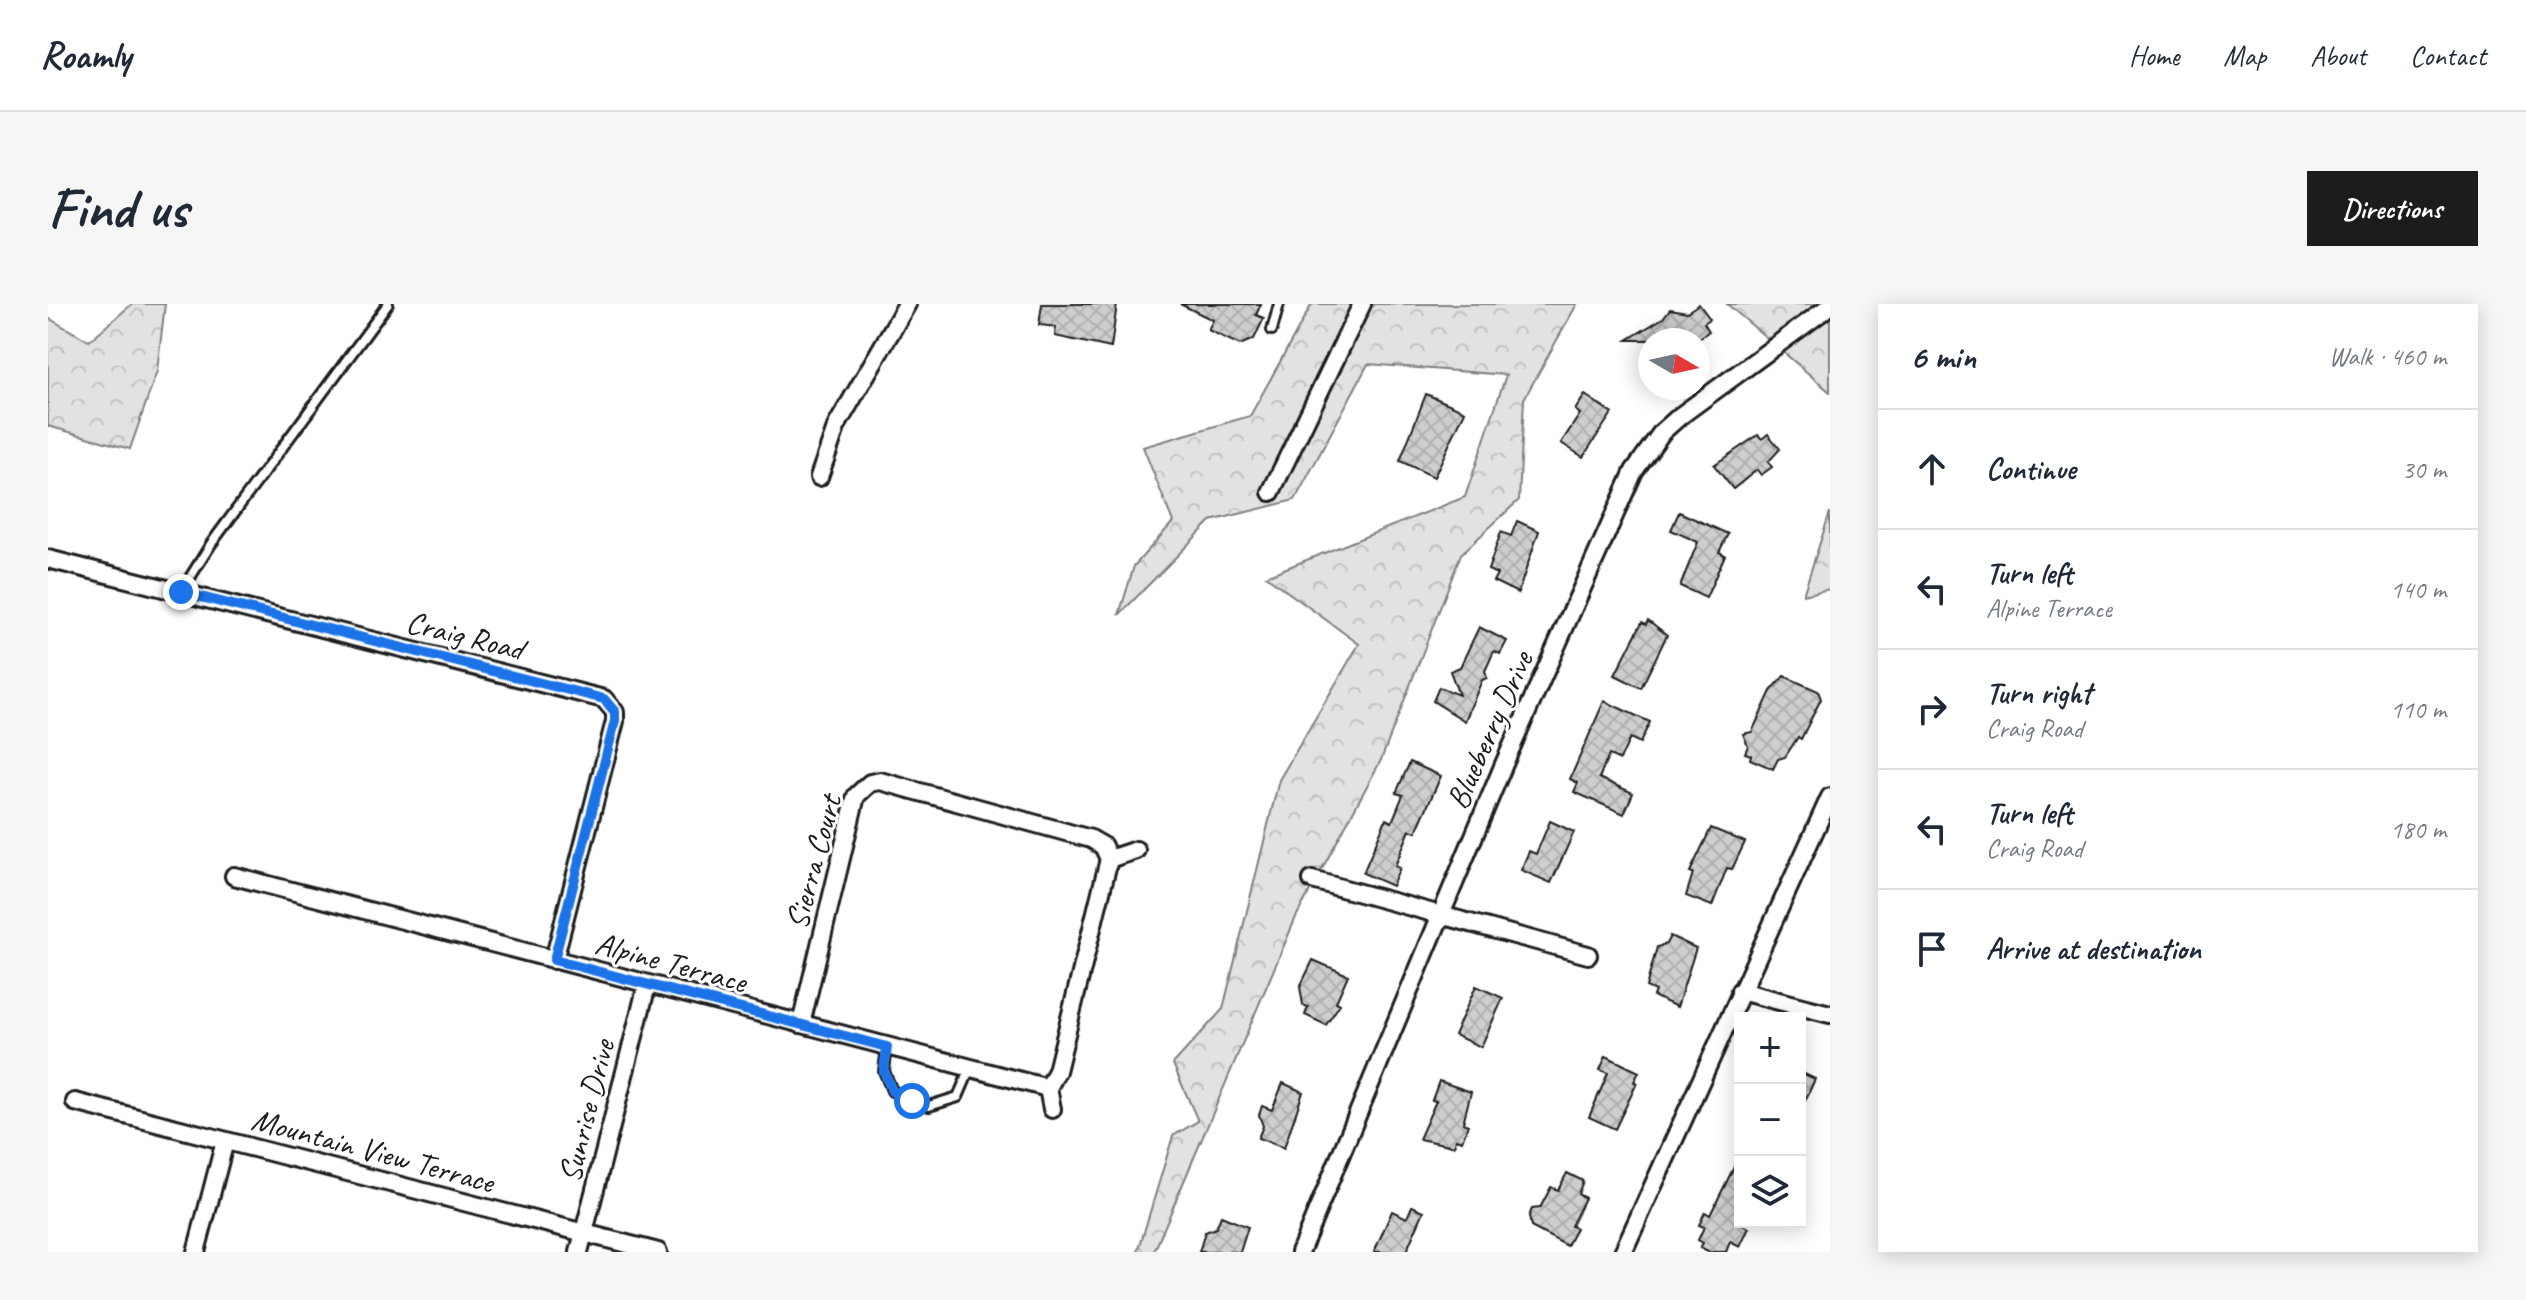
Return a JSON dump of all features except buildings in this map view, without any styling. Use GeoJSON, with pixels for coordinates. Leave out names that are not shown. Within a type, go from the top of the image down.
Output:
{"type":"FeatureCollection","features":[{"type":"Feature","properties":{"kind":"street"},"geometry":{"type":"LineString","coordinates":[[819,477],[837,425],[907,304]]}},
{"type":"Feature","properties":{"kind":"street"},"geometry":{"type":"LineString","coordinates":[[1271,492],[1362,304]]}},
{"type":"Feature","properties":{"kind":"street","name":"Blueberry Drive"},"geometry":{"type":"LineString","coordinates":[[1300,1252],[1516,735],[1634,471],[1647,451],[1680,416],[1830,306]]}},
{"type":"Feature","properties":{"kind":"street","name":"Craig Road"},"geometry":{"type":"LineString","coordinates":[[48,559],[604,699],[611,705],[615,721],[554,960]]}},
{"type":"Feature","properties":{"kind":"street","name":"Sierra Court"},"geometry":{"type":"LineString","coordinates":[[801,1024],[856,796],[870,783],[880,781],[1091,839],[1103,846],[1109,859]]}},
{"type":"Feature","properties":{"kind":"street"},"geometry":{"type":"LineString","coordinates":[[1623,1252],[1830,797]]}},
{"type":"Feature","properties":{"kind":"street"},"geometry":{"type":"LineString","coordinates":[[1052,1109],[1048,1088],[1057,1071],[1109,859],[1136,850]]}},
{"type":"Feature","properties":{"kind":"street","name":"Alpine Terrace"},"geometry":{"type":"LineString","coordinates":[[234,876],[1048,1088]]}},
{"type":"Feature","properties":{"kind":"street"},"geometry":{"type":"LineString","coordinates":[[1312,880],[1588,955]]}},
{"type":"Feature","properties":{"kind":"street","name":"Sunrise Drive"},"geometry":{"type":"LineString","coordinates":[[579,1252],[647,985]]}},
{"type":"Feature","properties":{"kind":"street"},"geometry":{"type":"LineString","coordinates":[[1740,991],[1830,1014]]}},
{"type":"Feature","properties":{"kind":"street","name":"Mountain View Terrace"},"geometry":{"type":"LineString","coordinates":[[75,1102],[658,1252]]}},
{"type":"Feature","properties":{"kind":"street"},"geometry":{"type":"LineString","coordinates":[[196,1252],[225,1141]]}},
{"type":"Feature","properties":{"kind":"lane"},"geometry":{"type":"LineString","coordinates":[[181,592],[211,544],[388,304]]}},
{"type":"Feature","properties":{"kind":"lane"},"geometry":{"type":"LineString","coordinates":[[1272,330],[1279,304]]}},
{"type":"Feature","properties":{"kind":"lane"},"geometry":{"type":"LineString","coordinates":[[887,1047],[884,1071],[892,1091],[929,1106],[958,1097],[970,1069]]}},
{"type":"Feature","properties":{"kind":"green space"},"geometry":{"type":"Polygon","coordinates":[[[132,304],[165,304],[157,371],[130,449],[48,426],[48,318],[89,341],[132,304]]]}},
{"type":"Feature","properties":{"kind":"green space"},"geometry":{"type":"Polygon","coordinates":[[[1312,304],[1577,304],[1524,399],[1519,500],[1461,554],[1381,760],[1296,917],[1154,1252],[1138,1252],[1173,1136],[1198,1121],[1173,1064],[1223,1009],[1279,780],[1359,644],[1266,576],[1465,497],[1506,375],[1368,364],[1295,500],[1211,521],[1119,615],[1134,566],[1173,522],[1143,447],[1250,416],[1312,304]]]}},
{"type":"Feature","properties":{"kind":"green space"},"geometry":{"type":"Polygon","coordinates":[[[1727,304],[1830,304],[1830,392],[1727,304]]]}},
{"type":"Feature","properties":{"kind":"green space"},"geometry":{"type":"Polygon","coordinates":[[[1830,512],[1830,589],[1803,595],[1830,512]]]}},
{"type":"Feature","properties":{"kind":"route"},"geometry":{"type":"LineString","coordinates":[[181,592],[604,699],[615,712],[615,721],[554,960],[887,1047],[884,1071],[892,1091],[912,1101]]}}]}
